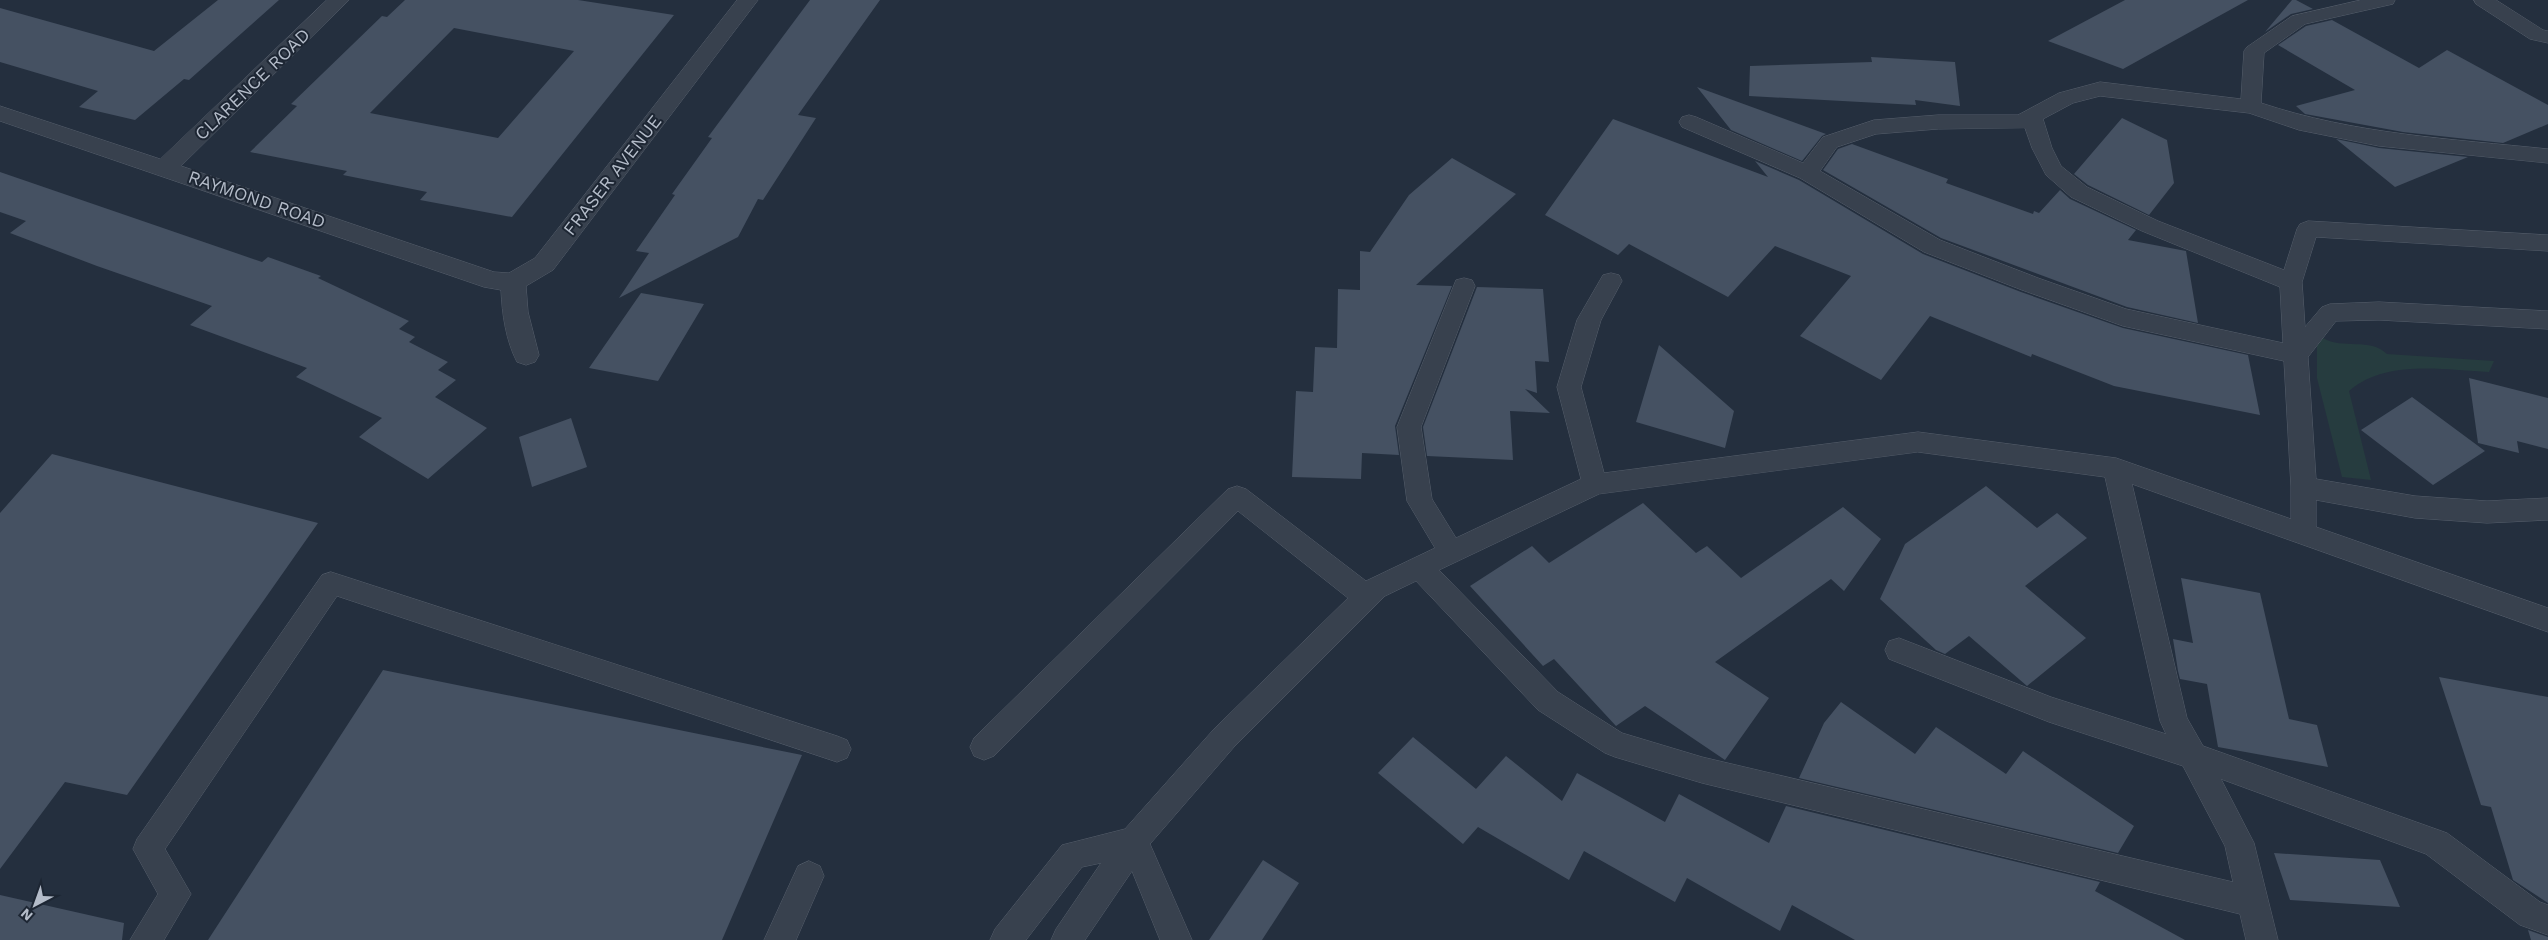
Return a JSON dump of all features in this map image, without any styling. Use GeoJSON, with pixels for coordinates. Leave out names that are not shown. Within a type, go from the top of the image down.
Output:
{"type":"FeatureCollection","features":[{"type":"Feature","properties":{"kind":"street","name":"CLARENCE ROAD"},"geometry":{"type":"LineString","coordinates":[[165,168],[339,0]]}},
{"type":"Feature","properties":{"kind":"street","name":"FRASER AVENUE"},"geometry":{"type":"LineString","coordinates":[[513,282],[544,264],[748,0]]}},
{"type":"Feature","properties":{"kind":"street","name":"RAYMOND ROAD"},"geometry":{"type":"LineString","coordinates":[[0,113],[485,278],[504,283],[513,282]]}},
{"type":"Feature","properties":{"kind":"street"},"geometry":{"type":"LineString","coordinates":[[513,282],[515,312],[526,355]]}},
{"type":"Feature","properties":{"kind":"lane"},"geometry":{"type":"LineString","coordinates":[[2251,107],[2254,51],[2299,20],[2386,0]]}},
{"type":"Feature","properties":{"kind":"lane"},"geometry":{"type":"LineString","coordinates":[[2483,0],[2544,38]]}},
{"type":"Feature","properties":{"kind":"lane"},"geometry":{"type":"LineString","coordinates":[[1807,172],[1830,142],[1874,127],[1938,122],[2022,122],[2066,98],[2100,89],[2251,107],[2299,123],[2380,139],[2548,156]]}},
{"type":"Feature","properties":{"kind":"lane"},"geometry":{"type":"LineString","coordinates":[[2032,116],[2042,148],[2053,170],[2079,192],[2150,226],[2291,282]]}},
{"type":"Feature","properties":{"kind":"lane"},"geometry":{"type":"LineString","coordinates":[[1689,122],[1807,172],[1932,246],[2030,284],[2123,317],[2296,355]]}},
{"type":"Feature","properties":{"kind":"lane"},"geometry":{"type":"LineString","coordinates":[[2303,535],[2304,487],[2291,282],[2308,229],[2548,243]]}},
{"type":"Feature","properties":{"kind":"lane"},"geometry":{"type":"LineString","coordinates":[[1595,484],[1569,387],[1589,320],[1611,280]]}},
{"type":"Feature","properties":{"kind":"lane"},"geometry":{"type":"LineString","coordinates":[[1451,552],[1420,501],[1409,427],[1464,286]]}},
{"type":"Feature","properties":{"kind":"lane"},"geometry":{"type":"LineString","coordinates":[[2296,355],[2330,313],[2379,311],[2548,320]]}},
{"type":"Feature","properties":{"kind":"lane"},"geometry":{"type":"LineString","coordinates":[[1067,940],[1134,842],[1224,738],[1376,588],[1595,484],[1918,442],[2116,468],[2548,620]]}},
{"type":"Feature","properties":{"kind":"lane"},"geometry":{"type":"LineString","coordinates":[[2116,468],[2174,720],[2239,843],[2262,940]]}},
{"type":"Feature","properties":{"kind":"lane"},"geometry":{"type":"LineString","coordinates":[[2304,487],[2415,507],[2488,512],[2548,509]]}},
{"type":"Feature","properties":{"kind":"lane"},"geometry":{"type":"LineString","coordinates":[[984,747],[1236,496],[1367,597]]}},
{"type":"Feature","properties":{"kind":"lane"},"geometry":{"type":"LineString","coordinates":[[1419,567],[1548,701],[1615,744],[1702,770],[2253,902]]}},
{"type":"Feature","properties":{"kind":"lane"},"geometry":{"type":"LineString","coordinates":[[146,940],[176,894],[148,849],[331,583],[837,749]]}},
{"type":"Feature","properties":{"kind":"lane"},"geometry":{"type":"LineString","coordinates":[[1899,650],[2049,709],[2193,756],[2436,843],[2531,914],[2548,920]]}},
{"type":"Feature","properties":{"kind":"lane"},"geometry":{"type":"LineString","coordinates":[[1006,940],[1074,855],[1134,842]]}},
{"type":"Feature","properties":{"kind":"lane"},"geometry":{"type":"LineString","coordinates":[[1134,842],[1176,940]]}},
{"type":"Feature","properties":{"kind":"lane"},"geometry":{"type":"LineString","coordinates":[[780,940],[810,876]]}},
{"type":"Feature","properties":{"kind":"green space"},"geometry":{"type":"Polygon","coordinates":[[[2323,338],[2339,343],[2373,346],[2387,354],[2494,361],[2489,372],[2435,369],[2398,370],[2380,374],[2364,381],[2349,391],[2371,480],[2342,477],[2317,378],[2317,346],[2323,338]]]}},
{"type":"Feature","properties":{"kind":"building"},"geometry":{"type":"Polygon","coordinates":[[[218,0],[279,0],[189,80],[184,79],[135,120],[79,107],[98,91],[0,62],[0,8],[154,51],[218,0]]]}},
{"type":"Feature","properties":{"kind":"building"},"geometry":{"type":"Polygon","coordinates":[[[405,0],[578,0],[674,15],[512,217],[420,200],[427,192],[343,175],[347,171],[250,152],[297,106],[291,104],[382,16],[387,17],[405,0]],[[454,28],[370,113],[498,138],[574,51],[454,28]]]}},
{"type":"Feature","properties":{"kind":"building"},"geometry":{"type":"Polygon","coordinates":[[[810,0],[880,0],[798,115],[816,118],[763,200],[758,199],[738,237],[619,298],[649,253],[636,251],[675,195],[672,194],[712,138],[708,137],[810,0]]]}},
{"type":"Feature","properties":{"kind":"building"},"geometry":{"type":"Polygon","coordinates":[[[2125,0],[2248,0],[2123,69],[2048,41],[2125,0]]]}},
{"type":"Feature","properties":{"kind":"building"},"geometry":{"type":"Polygon","coordinates":[[[2292,0],[2296,0],[2313,9],[2291,14],[2265,32],[2292,0]]]}},
{"type":"Feature","properties":{"kind":"building"},"geometry":{"type":"Polygon","coordinates":[[[2332,20],[2419,68],[2447,50],[2548,105],[2548,124],[2503,143],[2403,132],[2305,114],[2296,106],[2355,90],[2278,45],[2306,26],[2332,20]]]}},
{"type":"Feature","properties":{"kind":"building"},"geometry":{"type":"Polygon","coordinates":[[[1871,57],[1955,62],[1960,106],[1915,100],[1916,105],[1749,96],[1750,66],[1872,62],[1871,57]]]}},
{"type":"Feature","properties":{"kind":"building"},"geometry":{"type":"Polygon","coordinates":[[[1697,87],[1826,134],[1822,136],[1802,161],[1731,130],[1697,87]]]}},
{"type":"Feature","properties":{"kind":"building"},"geometry":{"type":"Polygon","coordinates":[[[2122,118],[2167,140],[2174,183],[2149,215],[2088,185],[2074,174],[2122,118]]]}},
{"type":"Feature","properties":{"kind":"building"},"geometry":{"type":"Polygon","coordinates":[[[1613,119],[1768,177],[1755,161],[1799,180],[1923,254],[2021,292],[2123,328],[2248,355],[2260,415],[2114,386],[2032,354],[2031,357],[1930,316],[1881,380],[1800,336],[1851,276],[1775,246],[1728,297],[1629,244],[1618,255],[1545,215],[1613,119]]]}},
{"type":"Feature","properties":{"kind":"building"},"geometry":{"type":"Polygon","coordinates":[[[2336,139],[2379,148],[2468,157],[2395,187],[2336,139]]]}},
{"type":"Feature","properties":{"kind":"building"},"geometry":{"type":"Polygon","coordinates":[[[1852,144],[1948,179],[1946,183],[2033,214],[2034,211],[2039,213],[2060,190],[2070,199],[2136,230],[2128,240],[2186,251],[2198,323],[2127,307],[1941,238],[1823,170],[1838,149],[1852,144]]]}},
{"type":"Feature","properties":{"kind":"building"},"geometry":{"type":"Polygon","coordinates":[[[1452,158],[1516,194],[1416,285],[1452,286],[1395,426],[1399,455],[1362,453],[1361,479],[1292,477],[1296,391],[1313,392],[1315,347],[1337,348],[1338,289],[1360,290],[1360,251],[1370,252],[1409,195],[1452,158]]]}},
{"type":"Feature","properties":{"kind":"building"},"geometry":{"type":"Polygon","coordinates":[[[0,172],[262,262],[268,257],[321,276],[318,278],[409,321],[399,329],[415,337],[409,342],[448,362],[438,370],[456,380],[435,397],[487,428],[428,479],[359,437],[382,418],[296,377],[307,368],[190,325],[212,306],[10,233],[26,221],[0,212],[0,172]]]}},
{"type":"Feature","properties":{"kind":"building"},"geometry":{"type":"Polygon","coordinates":[[[1477,287],[1543,289],[1549,362],[1535,361],[1537,393],[1525,389],[1550,413],[1510,411],[1513,460],[1427,456],[1423,427],[1477,287]]]}},
{"type":"Feature","properties":{"kind":"building"},"geometry":{"type":"Polygon","coordinates":[[[641,293],[704,304],[658,381],[589,368],[641,293]]]}},
{"type":"Feature","properties":{"kind":"building"},"geometry":{"type":"Polygon","coordinates":[[[1659,345],[1734,411],[1725,448],[1636,422],[1659,345]]]}},
{"type":"Feature","properties":{"kind":"building"},"geometry":{"type":"Polygon","coordinates":[[[2469,378],[2548,398],[2548,449],[2517,441],[2519,453],[2478,443],[2469,378]]]}},
{"type":"Feature","properties":{"kind":"building"},"geometry":{"type":"Polygon","coordinates":[[[2412,397],[2485,451],[2433,485],[2361,430],[2412,397]]]}},
{"type":"Feature","properties":{"kind":"building"},"geometry":{"type":"Polygon","coordinates":[[[571,418],[587,467],[532,487],[519,437],[571,418]]]}},
{"type":"Feature","properties":{"kind":"building"},"geometry":{"type":"Polygon","coordinates":[[[52,454],[318,523],[127,795],[65,782],[0,869],[0,513],[52,454]]]}},
{"type":"Feature","properties":{"kind":"building"},"geometry":{"type":"Polygon","coordinates":[[[1986,486],[2037,528],[2057,513],[2087,538],[2025,586],[2086,638],[2027,686],[1969,636],[1945,654],[1936,650],[1880,599],[1905,544],[1986,486]]]}},
{"type":"Feature","properties":{"kind":"building"},"geometry":{"type":"Polygon","coordinates":[[[1643,503],[1696,553],[1707,546],[1741,578],[1843,507],[1881,539],[1844,591],[1831,579],[1715,662],[1769,698],[1725,760],[1645,706],[1616,726],[1554,659],[1543,666],[1470,586],[1532,546],[1549,563],[1643,503]]]}},
{"type":"Feature","properties":{"kind":"building"},"geometry":{"type":"Polygon","coordinates":[[[2181,578],[2260,593],[2289,719],[2317,725],[2328,767],[2218,747],[2207,684],[2180,679],[2178,671],[2173,639],[2193,643],[2181,578]]]}},
{"type":"Feature","properties":{"kind":"building"},"geometry":{"type":"Polygon","coordinates":[[[383,670],[802,755],[722,940],[208,940],[383,670]]]}},
{"type":"Feature","properties":{"kind":"building"},"geometry":{"type":"Polygon","coordinates":[[[2439,677],[2548,697],[2548,903],[2513,880],[2491,807],[2481,805],[2439,677]]]}},
{"type":"Feature","properties":{"kind":"building"},"geometry":{"type":"Polygon","coordinates":[[[1841,702],[1915,754],[1936,727],[2006,774],[2023,751],[2134,826],[2118,853],[1799,778],[1824,723],[1841,702]]]}},
{"type":"Feature","properties":{"kind":"building"},"geometry":{"type":"Polygon","coordinates":[[[1413,737],[1476,789],[1506,756],[1562,801],[1577,773],[1665,822],[1679,794],[1769,843],[1786,806],[2100,882],[2095,891],[2185,940],[1855,940],[1792,905],[1780,931],[1687,878],[1675,902],[1584,851],[1569,880],[1478,827],[1463,844],[1378,773],[1413,737]]]}},
{"type":"Feature","properties":{"kind":"building"},"geometry":{"type":"Polygon","coordinates":[[[2274,853],[2380,860],[2400,907],[2290,900],[2274,853]]]}},
{"type":"Feature","properties":{"kind":"building"},"geometry":{"type":"Polygon","coordinates":[[[1263,860],[1299,883],[1262,940],[1209,940],[1263,860]]]}},
{"type":"Feature","properties":{"kind":"building"},"geometry":{"type":"Polygon","coordinates":[[[0,895],[124,923],[122,940],[0,940],[0,895]]]}},
{"type":"Feature","properties":{"kind":"building"},"geometry":{"type":"Polygon","coordinates":[[[2528,930],[2548,937],[2548,940],[2531,940],[2528,930]]]}}]}
